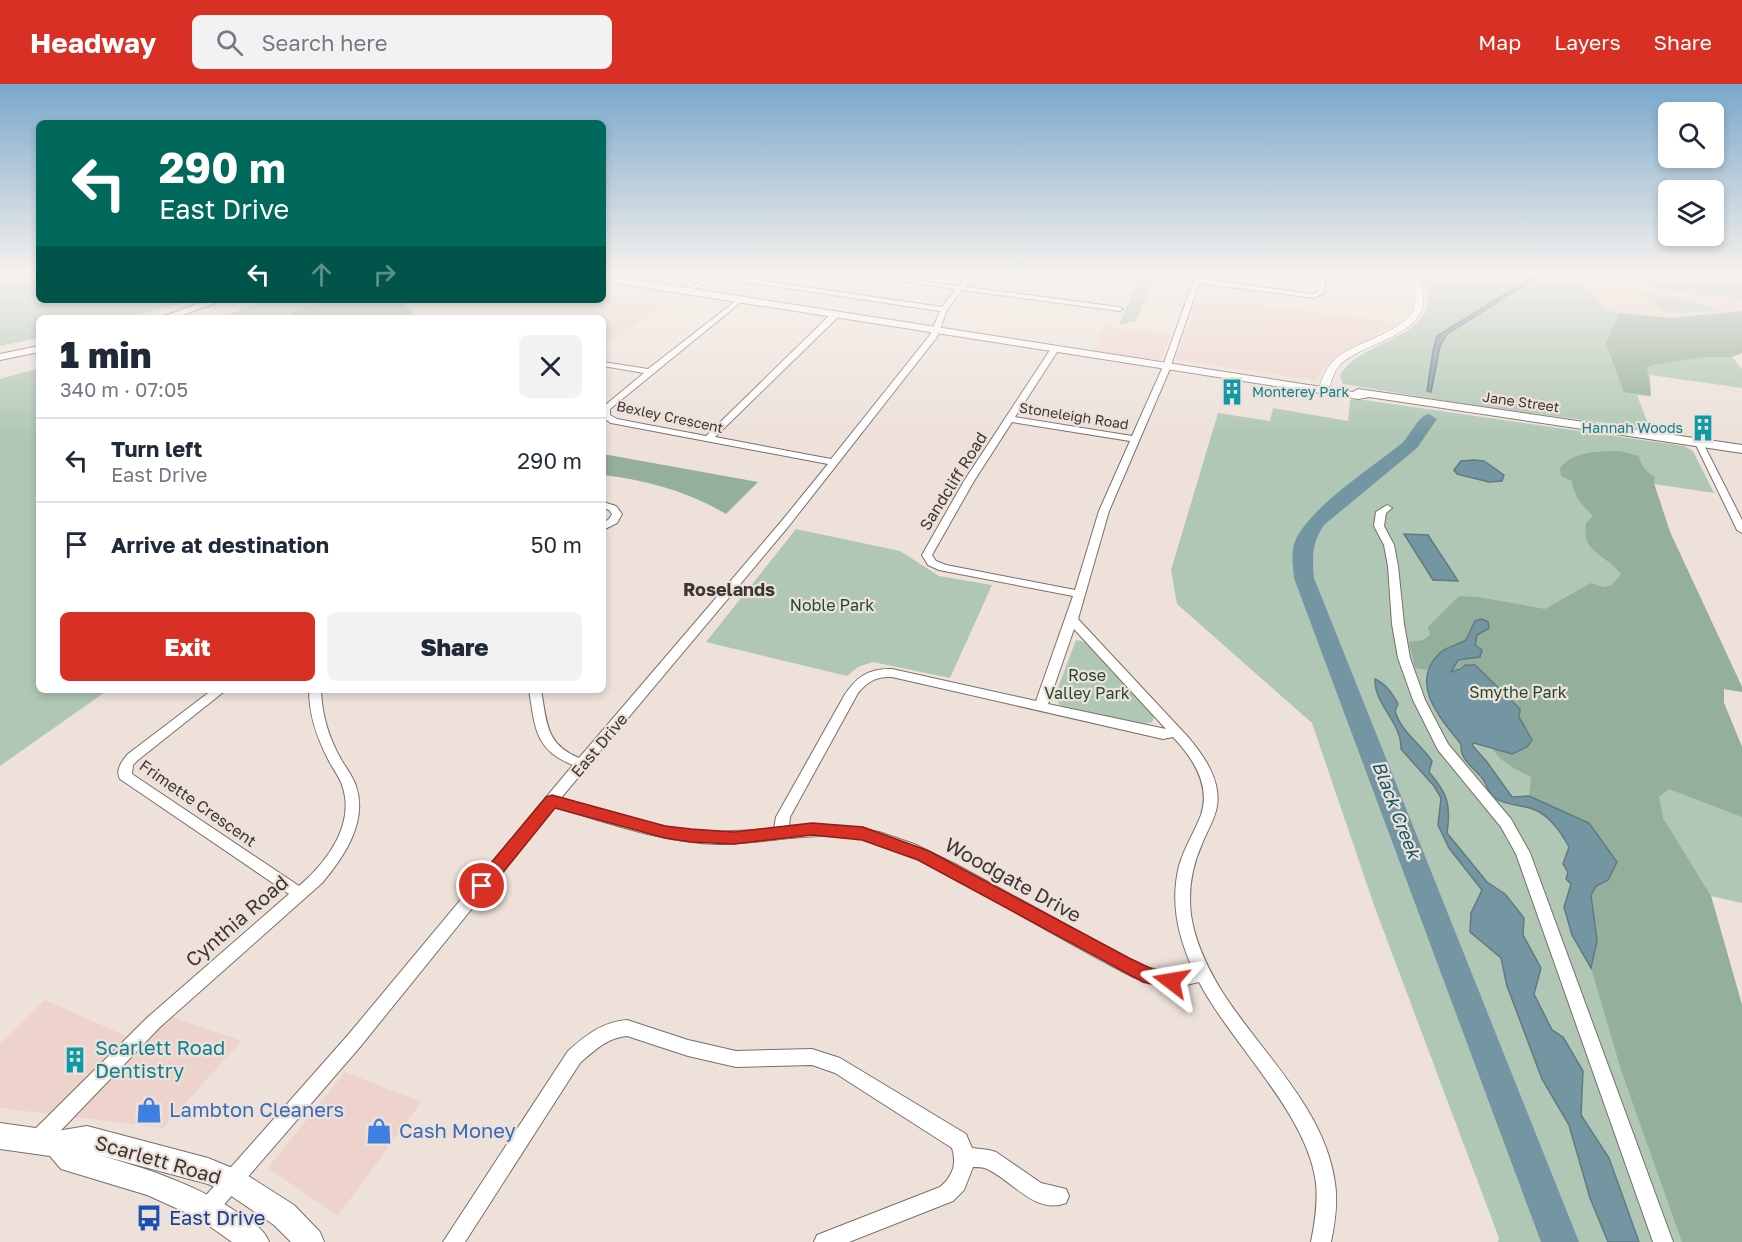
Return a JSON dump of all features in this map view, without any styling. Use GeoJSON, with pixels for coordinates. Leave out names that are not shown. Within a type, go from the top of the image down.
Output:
{"type":"FeatureCollection","features":[{"type":"Feature","properties":{"kind":"main road","name":"Jane Street"},"geometry":{"type":"LineString","coordinates":[[920,328],[1324,388],[1358,396],[1367,394],[1742,449]]}},
{"type":"Feature","properties":{"kind":"main road"},"geometry":{"type":"LineString","coordinates":[[0,357],[36,350]]}},
{"type":"Feature","properties":{"kind":"main road","name":"Scarlett Road"},"geometry":{"type":"LineString","coordinates":[[0,1136],[47,1143],[87,1139],[208,1171],[232,1181],[284,1215],[310,1242]]}},
{"type":"Feature","properties":{"kind":"main road","name":"Scarlett Road"},"geometry":{"type":"LineString","coordinates":[[47,1143],[70,1160],[148,1182],[208,1208],[255,1242]]}},
{"type":"Feature","properties":{"kind":"street","name":"Bexley Crescent"},"geometry":{"type":"LineString","coordinates":[[606,410],[610,404],[705,328]]}},
{"type":"Feature","properties":{"kind":"street"},"geometry":{"type":"LineString","coordinates":[[708,439],[822,328]]}},
{"type":"Feature","properties":{"kind":"street"},"geometry":{"type":"LineString","coordinates":[[1041,706],[1072,620],[1104,511],[1179,328]]}},
{"type":"Feature","properties":{"kind":"street"},"geometry":{"type":"LineString","coordinates":[[1324,388],[1329,373],[1341,359],[1397,328]]}},
{"type":"Feature","properties":{"kind":"street","name":"East Drive"},"geometry":{"type":"LineString","coordinates":[[208,1208],[354,1041],[582,764],[784,525],[934,335],[934,330]]}},
{"type":"Feature","properties":{"kind":"street","name":"Sandcliff Road"},"geometry":{"type":"LineString","coordinates":[[1055,349],[932,543],[928,558],[943,568],[1079,594]]}},
{"type":"Feature","properties":{"kind":"street"},"geometry":{"type":"LineString","coordinates":[[606,365],[650,372]]}},
{"type":"Feature","properties":{"kind":"street","name":"Bexley Crescent"},"geometry":{"type":"LineString","coordinates":[[606,414],[609,419],[834,462]]}},
{"type":"Feature","properties":{"kind":"street","name":"Stoneleigh Road"},"geometry":{"type":"LineString","coordinates":[[1010,419],[1135,439]]}},
{"type":"Feature","properties":{"kind":"street"},"geometry":{"type":"LineString","coordinates":[[1699,443],[1742,530]]}},
{"type":"Feature","properties":{"kind":"street"},"geometry":{"type":"LineString","coordinates":[[1731,505],[1742,507]]}},
{"type":"Feature","properties":{"kind":"street"},"geometry":{"type":"LineString","coordinates":[[606,506],[613,508],[617,514],[613,521],[606,525]]}},
{"type":"Feature","properties":{"kind":"street"},"geometry":{"type":"LineString","coordinates":[[1387,508],[1381,512],[1379,526],[1389,545],[1404,658],[1419,700],[1443,747],[1506,823],[1523,853],[1663,1242]]}},
{"type":"Feature","properties":{"kind":"street"},"geometry":{"type":"LineString","coordinates":[[1072,620],[1176,732],[1198,758],[1204,770],[1211,801],[1205,826],[1189,858],[1183,899],[1187,933],[1202,974],[1294,1107],[1319,1153],[1327,1196],[1326,1219],[1321,1242]]}},
{"type":"Feature","properties":{"kind":"street"},"geometry":{"type":"LineString","coordinates":[[781,832],[783,817],[850,696],[868,675],[892,673],[1163,734],[1176,732]]}},
{"type":"Feature","properties":{"kind":"street","name":"Frimette Crescent"},"geometry":{"type":"LineString","coordinates":[[216,693],[133,757],[127,764],[125,776],[300,894]]}},
{"type":"Feature","properties":{"kind":"street","name":"Cynthia Road"},"geometry":{"type":"LineString","coordinates":[[47,1143],[154,1022],[300,894],[322,873],[338,853],[353,814],[350,786],[318,723],[315,693]]}},
{"type":"Feature","properties":{"kind":"street"},"geometry":{"type":"LineString","coordinates":[[536,693],[546,743],[564,757],[582,764]]}},
{"type":"Feature","properties":{"kind":"street","name":"Woodgate Drive"},"geometry":{"type":"LineString","coordinates":[[552,801],[665,832],[691,836],[734,838],[781,832],[828,830],[883,839],[953,870],[1139,972],[1171,981],[1182,981],[1202,974]]}},
{"type":"Feature","properties":{"kind":"street"},"geometry":{"type":"LineString","coordinates":[[453,1242],[574,1057],[594,1039],[615,1029],[636,1030],[688,1048],[736,1059],[812,1057],[840,1066],[955,1137],[963,1148],[965,1157],[962,1176],[957,1185],[946,1194],[824,1242]]}},
{"type":"Feature","properties":{"kind":"street"},"geometry":{"type":"LineString","coordinates":[[965,1157],[988,1159],[1037,1192],[1059,1196]]}},
{"type":"Feature","properties":{"kind":"shaded area"},"geometry":{"type":"Polygon","coordinates":[[[606,328],[629,328],[606,345],[606,328]]]}},
{"type":"Feature","properties":{"kind":"shaded area"},"geometry":{"type":"Polygon","coordinates":[[[1104,328],[1170,335],[1161,360],[1093,351],[1104,328]]]}},
{"type":"Feature","properties":{"kind":"shaded area"},"geometry":{"type":"Polygon","coordinates":[[[1188,328],[1387,328],[1326,364],[1315,380],[1176,360],[1188,328]]]}},
{"type":"Feature","properties":{"kind":"shaded area"},"geometry":{"type":"Polygon","coordinates":[[[45,1000],[126,1036],[153,1010],[241,1041],[163,1128],[0,1108],[0,1044],[45,1000]]]}},
{"type":"Feature","properties":{"kind":"shaded area"},"geometry":{"type":"Polygon","coordinates":[[[345,1072],[421,1102],[338,1216],[268,1168],[345,1072]]]}},
{"type":"Feature","properties":{"kind":"green space"},"geometry":{"type":"Polygon","coordinates":[[[0,328],[36,328],[36,339],[0,346],[0,328]]]}},
{"type":"Feature","properties":{"kind":"green space"},"geometry":{"type":"Polygon","coordinates":[[[1411,328],[1686,328],[1732,357],[1742,369],[1742,388],[1650,375],[1651,396],[1637,395],[1650,429],[1477,406],[1343,384],[1340,376],[1348,365],[1359,356],[1411,328]]]}},
{"type":"Feature","properties":{"kind":"green space"},"geometry":{"type":"Polygon","coordinates":[[[1613,328],[1742,328],[1742,353],[1732,357],[1705,357],[1647,367],[1651,396],[1624,392],[1606,344],[1613,328]]]}},
{"type":"Feature","properties":{"kind":"green space"},"geometry":{"type":"Polygon","coordinates":[[[36,369],[36,693],[104,693],[0,766],[0,379],[36,369]]]}},
{"type":"Feature","properties":{"kind":"green space","name":"Smythe Park"},"geometry":{"type":"Polygon","coordinates":[[[1350,400],[1364,400],[1684,446],[1693,451],[1714,493],[1654,484],[1670,532],[1742,687],[1742,692],[1724,689],[1724,703],[1742,747],[1742,903],[1711,896],[1742,1005],[1742,1242],[1498,1242],[1499,1238],[1375,908],[1312,723],[1177,604],[1171,570],[1218,413],[1270,421],[1273,408],[1348,421],[1350,400]]]}},
{"type":"Feature","properties":{"kind":"green space"},"geometry":{"type":"Polygon","coordinates":[[[1620,451],[1639,456],[1645,469],[1655,477],[1654,483],[1670,532],[1742,687],[1742,692],[1724,689],[1724,703],[1742,747],[1742,817],[1669,789],[1659,797],[1663,818],[1711,896],[1742,1005],[1742,1242],[1682,1242],[1622,1073],[1591,968],[1597,941],[1591,895],[1596,886],[1608,880],[1553,808],[1529,796],[1531,777],[1504,761],[1492,747],[1512,754],[1520,709],[1475,665],[1465,664],[1450,673],[1458,660],[1472,659],[1477,635],[1489,628],[1489,625],[1463,643],[1441,653],[1427,670],[1415,668],[1409,642],[1423,640],[1430,635],[1428,627],[1459,596],[1478,597],[1545,609],[1591,583],[1603,587],[1612,585],[1621,574],[1587,541],[1586,523],[1593,516],[1579,500],[1572,481],[1561,476],[1560,468],[1580,455],[1620,451]]]}},
{"type":"Feature","properties":{"kind":"green space"},"geometry":{"type":"Polygon","coordinates":[[[606,455],[758,482],[726,514],[682,493],[636,480],[606,475],[606,455]]]}},
{"type":"Feature","properties":{"kind":"green space","name":"Noble Park"},"geometry":{"type":"Polygon","coordinates":[[[796,529],[900,551],[939,576],[992,585],[950,678],[873,662],[858,667],[847,676],[706,642],[796,529]]]}},
{"type":"Feature","properties":{"kind":"green space","name":"Rose Valley Park"},"geometry":{"type":"Polygon","coordinates":[[[1076,640],[1085,642],[1151,712],[1154,717],[1152,722],[1145,724],[1063,708],[1059,704],[1056,693],[1076,640]]]}},
{"type":"Feature","properties":{"kind":"water"},"geometry":{"type":"Polygon","coordinates":[[[1450,328],[1456,328],[1447,334],[1440,346],[1431,392],[1427,391],[1437,336],[1450,328]]]}},
{"type":"Feature","properties":{"kind":"water"},"geometry":{"type":"Polygon","coordinates":[[[1461,461],[1484,461],[1504,475],[1502,481],[1489,482],[1457,474],[1454,470],[1461,461]]]}},
{"type":"Feature","properties":{"kind":"water"},"geometry":{"type":"Polygon","coordinates":[[[1404,534],[1428,535],[1458,581],[1433,580],[1404,534]]]}},
{"type":"Feature","properties":{"kind":"water"},"geometry":{"type":"Polygon","coordinates":[[[1482,619],[1488,622],[1489,628],[1477,635],[1475,645],[1482,650],[1480,657],[1458,660],[1451,672],[1465,665],[1475,665],[1520,709],[1519,717],[1532,740],[1527,747],[1512,754],[1474,743],[1472,745],[1512,797],[1529,796],[1589,823],[1617,862],[1608,880],[1596,886],[1591,895],[1597,941],[1591,968],[1572,935],[1564,907],[1571,884],[1566,879],[1568,872],[1563,864],[1569,847],[1566,841],[1558,829],[1537,810],[1503,802],[1493,796],[1482,778],[1465,759],[1461,744],[1436,711],[1430,699],[1427,675],[1431,663],[1447,648],[1466,640],[1475,621],[1482,619]]]}},
{"type":"Feature","properties":{"kind":"water"},"geometry":{"type":"Polygon","coordinates":[[[1375,679],[1391,693],[1398,704],[1395,711],[1402,725],[1432,761],[1429,772],[1447,800],[1449,815],[1447,833],[1487,882],[1505,894],[1524,918],[1523,935],[1541,968],[1534,994],[1552,1030],[1563,1037],[1583,1071],[1581,1115],[1609,1158],[1639,1242],[1608,1242],[1590,1198],[1569,1125],[1542,1079],[1507,986],[1501,958],[1470,932],[1471,913],[1482,890],[1449,848],[1438,825],[1441,798],[1434,786],[1401,749],[1397,730],[1379,697],[1375,679]]]}},
{"type":"Feature","properties":{"kind":"waterway","name":"Black Creek"},"geometry":{"type":"LineString","coordinates":[[1429,419],[1411,444],[1317,521],[1305,539],[1302,551],[1304,578],[1560,1242]]}},
{"type":"Feature","properties":{"kind":"place","name":"Monterey Park"},"geometry":{"type":"Point","coordinates":[1232,392]}},
{"type":"Feature","properties":{"kind":"place","name":"Hannah Woods"},"geometry":{"type":"Point","coordinates":[1703,428]}},
{"type":"Feature","properties":{"kind":"place","name":"Scarlett Road Dentistry"},"geometry":{"type":"Point","coordinates":[75,1060]}},
{"type":"Feature","properties":{"kind":"place","name":"Lambton Cleaners"},"geometry":{"type":"Point","coordinates":[149,1110]}},
{"type":"Feature","properties":{"kind":"place","name":"Cash Money"},"geometry":{"type":"Point","coordinates":[379,1131]}},
{"type":"Feature","properties":{"kind":"place","name":"East Drive"},"geometry":{"type":"Point","coordinates":[149,1218]}},
{"type":"Feature","properties":{"kind":"district","name":"Roselands"},"geometry":{"type":"Point","coordinates":[729,590]}},
{"type":"Feature","properties":{"kind":"route"},"geometry":{"type":"LineString","coordinates":[[482,886],[552,801],[665,832],[691,836],[734,838],[812,829],[863,834],[898,844],[924,855],[1139,972],[1171,981]]}}]}
